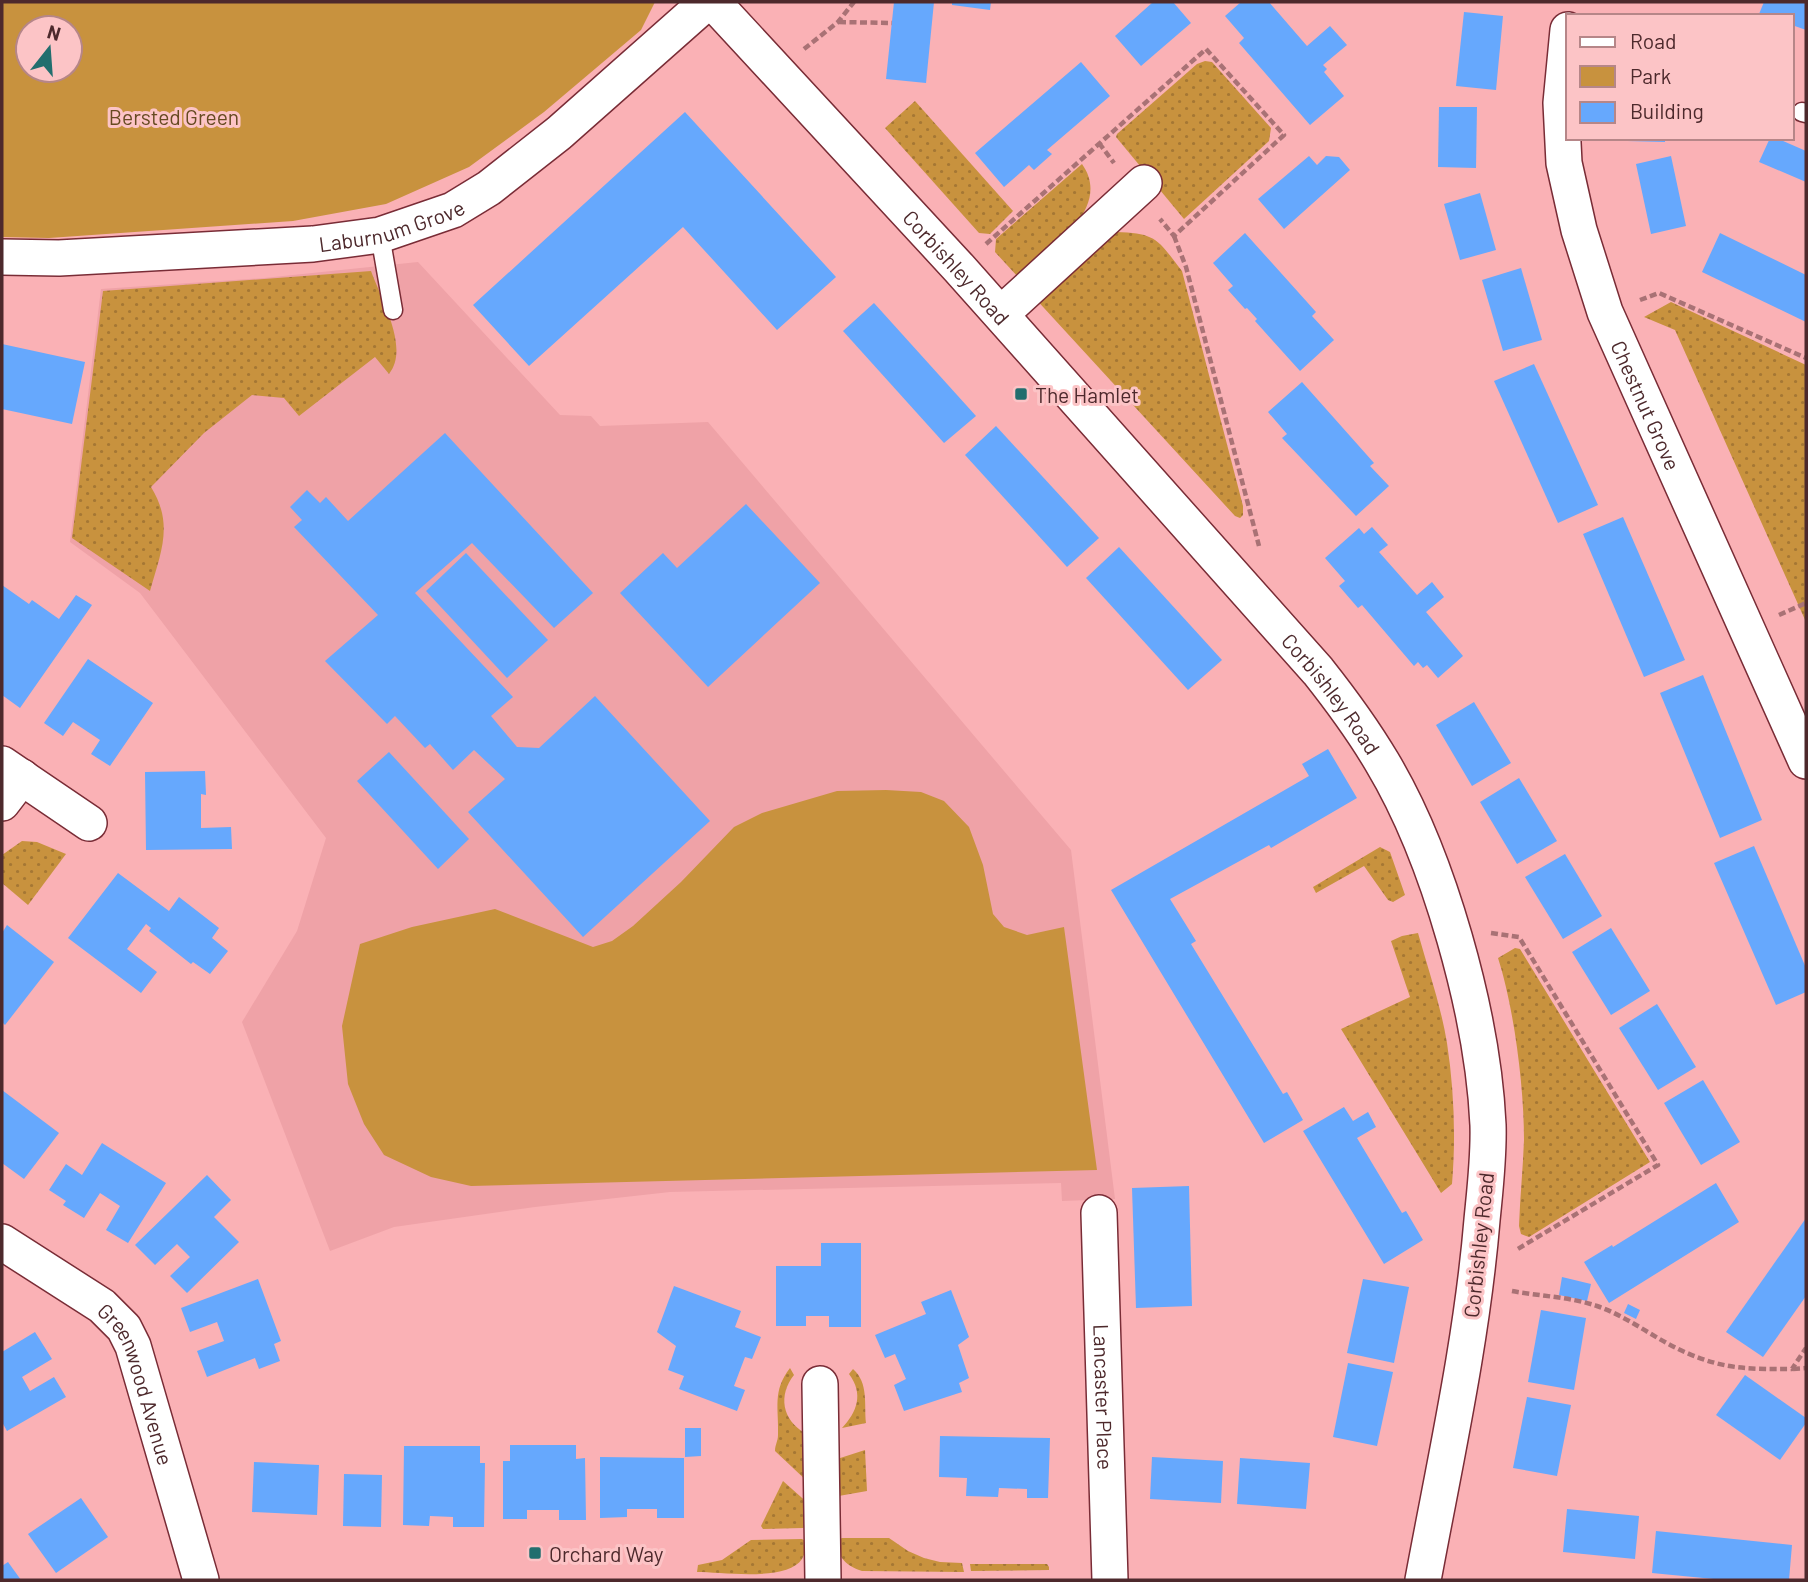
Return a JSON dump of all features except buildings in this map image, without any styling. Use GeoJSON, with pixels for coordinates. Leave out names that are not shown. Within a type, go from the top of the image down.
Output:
{"type":"FeatureCollection","features":[{"type":"Feature","properties":{"kind":"street","name":"Laburnum Grove"},"geometry":{"type":"LineString","coordinates":[[2,257],[59,258],[313,244],[380,235],[453,210],[489,188],[559,133],[707,2]]}},
{"type":"Feature","properties":{"kind":"street","name":"Corbishley Road"},"geometry":{"type":"LineString","coordinates":[[713,2],[1001,314],[1239,580],[1326,682],[1383,763],[1416,832],[1451,929],[1482,1062],[1488,1126],[1477,1286],[1423,1580]]}},
{"type":"Feature","properties":{"kind":"street","name":"Chestnut Grove"},"geometry":{"type":"LineString","coordinates":[[1566,51],[1561,103],[1564,163],[1579,230],[1605,312],[1806,761]]}},
{"type":"Feature","properties":{"kind":"street"},"geometry":{"type":"LineString","coordinates":[[1001,314],[1144,183]]}},
{"type":"Feature","properties":{"kind":"street"},"geometry":{"type":"LineString","coordinates":[[8,781],[89,823]]}},
{"type":"Feature","properties":{"kind":"street","name":"Lancaster Place"},"geometry":{"type":"LineString","coordinates":[[1099,1213],[1110,1580]]}},
{"type":"Feature","properties":{"kind":"street","name":"Greenwood Avenue"},"geometry":{"type":"LineString","coordinates":[[2,1242],[102,1306],[124,1328],[133,1346],[201,1580]]}},
{"type":"Feature","properties":{"kind":"street"},"geometry":{"type":"LineString","coordinates":[[820,1384],[822,1580]]}},
{"type":"Feature","properties":{"kind":"lane"},"geometry":{"type":"LineString","coordinates":[[380,235],[393,310]]}},
{"type":"Feature","properties":{"kind":"path"},"geometry":{"type":"LineString","coordinates":[[776,72],[838,22],[855,2]]}},
{"type":"Feature","properties":{"kind":"path"},"geometry":{"type":"LineString","coordinates":[[838,22],[892,23]]}},
{"type":"Feature","properties":{"kind":"path"},"geometry":{"type":"LineString","coordinates":[[1174,236],[1186,267],[1260,550],[1239,580]]}},
{"type":"Feature","properties":{"kind":"path"},"geometry":{"type":"LineString","coordinates":[[1605,312],[1659,293],[1806,358]]}},
{"type":"Feature","properties":{"kind":"path"},"geometry":{"type":"LineString","coordinates":[[1451,929],[1519,937],[1658,1165],[1512,1253],[1477,1286]]}},
{"type":"Feature","properties":{"kind":"path"},"geometry":{"type":"LineString","coordinates":[[1477,1286],[1594,1305],[1685,1353],[1713,1363],[1744,1370],[1806,1368]]}},
{"type":"Feature","properties":{"kind":"path"},"geometry":{"type":"LineString","coordinates":[[1792,1369],[1806,1348]]}},
{"type":"Feature","properties":{"kind":"shaded area"},"geometry":{"type":"Polygon","coordinates":[[[418,262],[560,415],[591,416],[600,426],[708,422],[1071,850],[1115,1199],[1062,1201],[1061,1183],[670,1192],[535,1207],[394,1227],[330,1251],[242,1022],[297,931],[326,838],[140,593],[70,542],[101,289],[264,278],[418,262]]]}},
{"type":"Feature","properties":{"kind":"green space","name":"Bersted Green"},"geometry":{"type":"Polygon","coordinates":[[[2,2],[655,2],[641,30],[544,112],[469,167],[386,204],[293,221],[49,238],[2,237],[2,2]]]}},
{"type":"Feature","properties":{"kind":"green space"},"geometry":{"type":"Polygon","coordinates":[[[1212,62],[1271,128],[1269,141],[1184,219],[1116,137],[1197,64],[1212,62]]]}},
{"type":"Feature","properties":{"kind":"green space"},"geometry":{"type":"Polygon","coordinates":[[[915,101],[1013,211],[990,234],[979,233],[885,128],[915,101]]]}},
{"type":"Feature","properties":{"kind":"green space"},"geometry":{"type":"Polygon","coordinates":[[[1082,164],[1090,181],[1090,197],[1084,213],[1060,242],[1019,278],[995,252],[996,239],[1082,164]]]}},
{"type":"Feature","properties":{"kind":"green space"},"geometry":{"type":"Polygon","coordinates":[[[1116,232],[1140,234],[1155,240],[1182,271],[1243,506],[1243,515],[1240,518],[1235,516],[1033,296],[1116,232]]]}},
{"type":"Feature","properties":{"kind":"green space"},"geometry":{"type":"Polygon","coordinates":[[[371,271],[395,337],[395,363],[389,374],[375,357],[299,416],[284,398],[252,395],[204,433],[151,487],[158,500],[164,526],[161,551],[150,591],[72,538],[103,291],[371,271]]]}},
{"type":"Feature","properties":{"kind":"green space"},"geometry":{"type":"Polygon","coordinates":[[[1671,302],[1806,365],[1806,622],[1675,330],[1644,317],[1671,302]]]}},
{"type":"Feature","properties":{"kind":"green space"},"geometry":{"type":"Polygon","coordinates":[[[837,791],[921,792],[944,801],[969,827],[983,865],[993,914],[1004,927],[1027,935],[1064,927],[1097,1170],[471,1186],[431,1177],[384,1155],[364,1124],[348,1084],[342,1026],[360,944],[412,927],[495,909],[593,947],[612,941],[633,926],[681,882],[734,827],[762,813],[837,791]]]}},
{"type":"Feature","properties":{"kind":"green space"},"geometry":{"type":"Polygon","coordinates":[[[22,841],[37,842],[66,854],[28,905],[2,883],[2,855],[22,841]]]}},
{"type":"Feature","properties":{"kind":"green space"},"geometry":{"type":"Polygon","coordinates":[[[1380,847],[1390,852],[1405,895],[1393,902],[1388,900],[1364,866],[1316,893],[1313,887],[1380,847]]]}},
{"type":"Feature","properties":{"kind":"green space"},"geometry":{"type":"Polygon","coordinates":[[[1418,933],[1441,1015],[1451,1078],[1454,1131],[1452,1184],[1441,1193],[1341,1029],[1410,997],[1391,941],[1418,933]]]}},
{"type":"Feature","properties":{"kind":"green space"},"geometry":{"type":"Polygon","coordinates":[[[1515,948],[1520,949],[1650,1162],[1529,1237],[1521,1234],[1519,1226],[1524,1140],[1520,1072],[1509,1000],[1498,958],[1515,948]]]}},
{"type":"Feature","properties":{"kind":"green space"},"geometry":{"type":"Polygon","coordinates":[[[790,1368],[794,1375],[786,1391],[785,1407],[791,1421],[805,1433],[809,1483],[775,1451],[779,1392],[784,1376],[790,1368]]]}},
{"type":"Feature","properties":{"kind":"green space"},"geometry":{"type":"Polygon","coordinates":[[[853,1369],[864,1387],[866,1423],[842,1428],[852,1416],[857,1402],[854,1381],[849,1374],[853,1369]]]}},
{"type":"Feature","properties":{"kind":"green space"},"geometry":{"type":"Polygon","coordinates":[[[865,1450],[867,1491],[833,1497],[834,1460],[865,1450]]]}},
{"type":"Feature","properties":{"kind":"green space"},"geometry":{"type":"Polygon","coordinates":[[[783,1481],[810,1505],[809,1524],[803,1528],[763,1529],[761,1526],[783,1481]]]}},
{"type":"Feature","properties":{"kind":"green space"},"geometry":{"type":"Polygon","coordinates":[[[842,1538],[889,1538],[924,1558],[962,1563],[964,1572],[862,1571],[847,1564],[841,1557],[835,1541],[842,1538]]]}},
{"type":"Feature","properties":{"kind":"green space"},"geometry":{"type":"Polygon","coordinates":[[[802,1539],[808,1543],[802,1559],[783,1571],[753,1574],[697,1572],[698,1565],[722,1560],[751,1540],[802,1539]]]}},
{"type":"Feature","properties":{"kind":"green space"},"geometry":{"type":"Polygon","coordinates":[[[970,1564],[1047,1564],[1049,1570],[971,1571],[970,1564]]]}},
{"type":"Feature","properties":{"kind":"place","name":"The Hamlet"},"geometry":{"type":"Point","coordinates":[1021,394]}},
{"type":"Feature","properties":{"kind":"place","name":"Orchard Way"},"geometry":{"type":"Point","coordinates":[535,1553]}}]}
